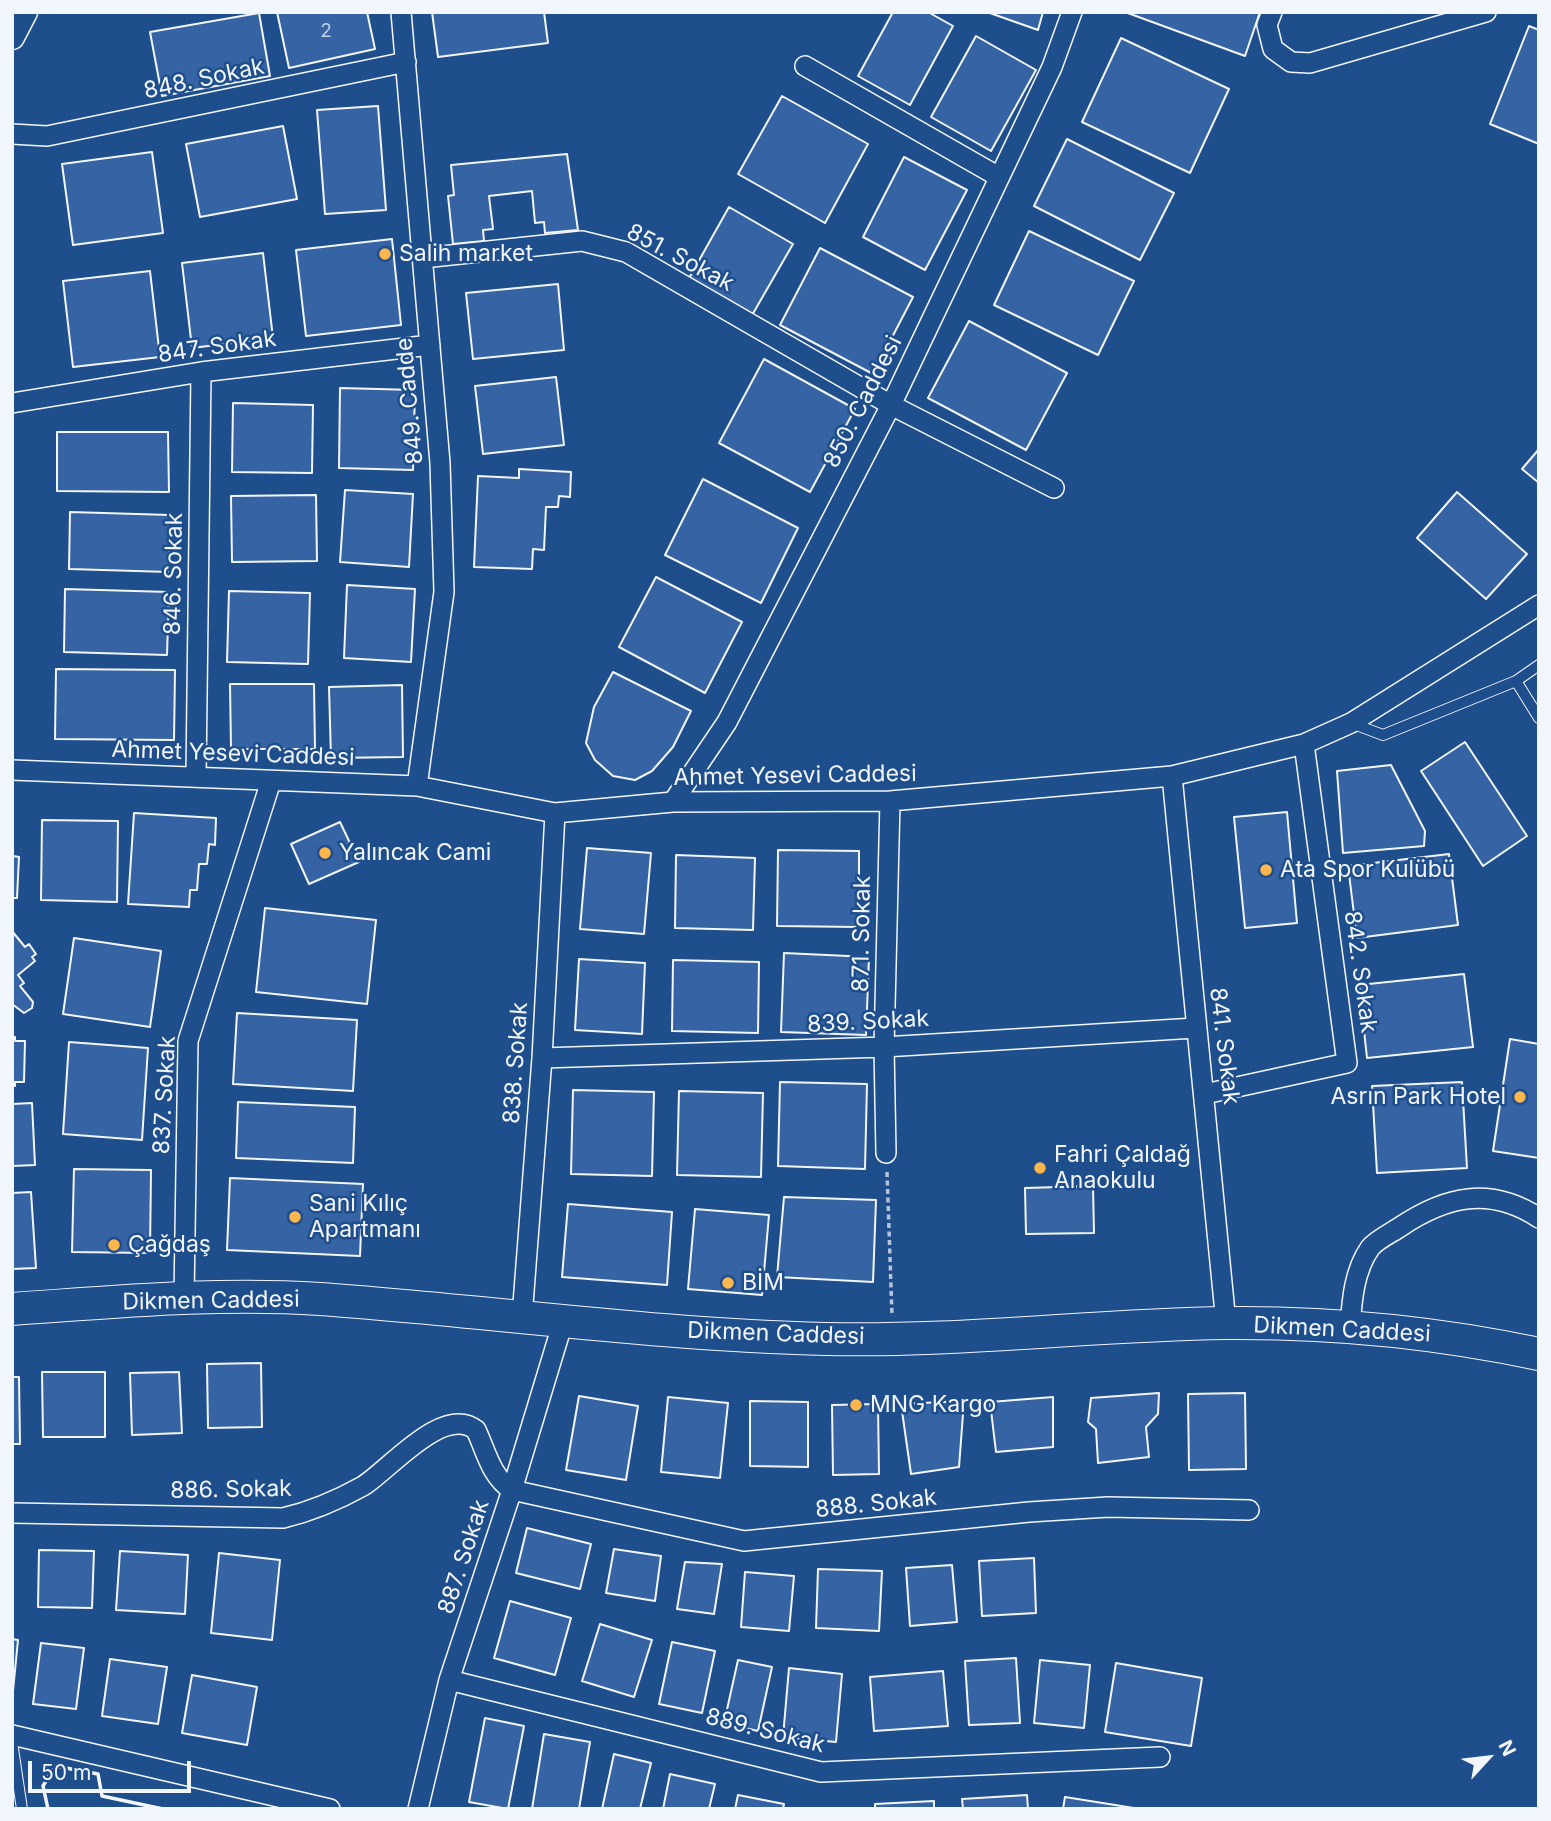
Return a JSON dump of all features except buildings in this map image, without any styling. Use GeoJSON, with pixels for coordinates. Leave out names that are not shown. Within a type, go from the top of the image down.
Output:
{"type":"FeatureCollection","features":[{"type":"Feature","properties":{"kind":"main road","name":"Dikmen Caddesi"},"geometry":{"type":"LineString","coordinates":[[12,1309],[184,1298],[316,1299],[563,1322],[828,1339],[1226,1323],[1350,1326],[1464,1338],[1539,1353]]}},
{"type":"Feature","properties":{"kind":"street"},"geometry":{"type":"LineString","coordinates":[[12,37],[25,12]]}},
{"type":"Feature","properties":{"kind":"street","name":"849. Cadde"},"geometry":{"type":"LineString","coordinates":[[401,12],[440,463],[444,592],[417,786]]}},
{"type":"Feature","properties":{"kind":"street","name":"850. Caddesi"},"geometry":{"type":"LineString","coordinates":[[673,802],[727,722],[891,405],[1052,67],[1072,12]]}},
{"type":"Feature","properties":{"kind":"street"},"geometry":{"type":"LineString","coordinates":[[1272,12],[1267,25],[1273,49],[1291,62],[1310,63],[1486,12]]}},
{"type":"Feature","properties":{"kind":"street","name":"848. Sokak"},"geometry":{"type":"LineString","coordinates":[[12,134],[47,136],[406,62]]}},
{"type":"Feature","properties":{"kind":"street"},"geometry":{"type":"LineString","coordinates":[[805,66],[999,177]]}},
{"type":"Feature","properties":{"kind":"street","name":"851. Sokak"},"geometry":{"type":"LineString","coordinates":[[422,258],[582,241],[626,252],[891,405],[1054,488]]}},
{"type":"Feature","properties":{"kind":"street","name":"847. Sokak"},"geometry":{"type":"LineString","coordinates":[[12,403],[201,372],[430,345]]}},
{"type":"Feature","properties":{"kind":"street","name":"846. Sokak"},"geometry":{"type":"LineString","coordinates":[[196,777],[201,372]]}},
{"type":"Feature","properties":{"kind":"street","name":"Ahmet Yesevi Caddesi"},"geometry":{"type":"LineString","coordinates":[[12,769],[417,786],[555,813],[673,802],[890,801],[1172,776],[1304,744],[1351,723],[1539,605]]}},
{"type":"Feature","properties":{"kind":"street","name":"842. Sokak"},"geometry":{"type":"LineString","coordinates":[[1206,1094],[1347,1063],[1304,744]]}},
{"type":"Feature","properties":{"kind":"street","name":"841. Sokak"},"geometry":{"type":"LineString","coordinates":[[1172,776],[1195,1028],[1206,1094],[1226,1323]]}},
{"type":"Feature","properties":{"kind":"street","name":"837. Sokak"},"geometry":{"type":"LineString","coordinates":[[184,1298],[188,1041],[271,780]]}},
{"type":"Feature","properties":{"kind":"street","name":"871. Sokak"},"geometry":{"type":"LineString","coordinates":[[886,1153],[884,1047],[890,801]]}},
{"type":"Feature","properties":{"kind":"street","name":"838. Sokak"},"geometry":{"type":"LineString","coordinates":[[522,1317],[542,1058],[555,813]]}},
{"type":"Feature","properties":{"kind":"street","name":"839. Sokak"},"geometry":{"type":"LineString","coordinates":[[542,1058],[884,1047],[1195,1028]]}},
{"type":"Feature","properties":{"kind":"street"},"geometry":{"type":"LineString","coordinates":[[1350,1326],[1353,1288],[1370,1247],[1429,1208],[1471,1196],[1523,1208],[1539,1218]]}},
{"type":"Feature","properties":{"kind":"street","name":"887. Sokak"},"geometry":{"type":"LineString","coordinates":[[418,1809],[449,1680],[512,1490],[563,1322]]}},
{"type":"Feature","properties":{"kind":"street","name":"886. Sokak"},"geometry":{"type":"LineString","coordinates":[[12,1513],[284,1518],[325,1507],[366,1484],[415,1444],[441,1428],[463,1423],[476,1430],[495,1474],[501,1483],[512,1490]]}},
{"type":"Feature","properties":{"kind":"street","name":"888. Sokak"},"geometry":{"type":"LineString","coordinates":[[512,1490],[744,1541],[1030,1512],[1108,1507],[1250,1510]]}},
{"type":"Feature","properties":{"kind":"street","name":"889. Sokak"},"geometry":{"type":"LineString","coordinates":[[449,1680],[821,1772],[1160,1757]]}},
{"type":"Feature","properties":{"kind":"street"},"geometry":{"type":"LineString","coordinates":[[12,1735],[330,1809]]}},
{"type":"Feature","properties":{"kind":"lane"},"geometry":{"type":"LineString","coordinates":[[1351,723],[1383,735],[1516,681],[1539,665]]}},
{"type":"Feature","properties":{"kind":"lane"},"geometry":{"type":"LineString","coordinates":[[1516,681],[1539,718]]}},
{"type":"Feature","properties":{"kind":"lane"},"geometry":{"type":"LineString","coordinates":[[12,1742],[22,1809]]}},
{"type":"Feature","properties":{"kind":"path"},"geometry":{"type":"LineString","coordinates":[[886,1153],[892,1337]]}},
{"type":"Feature","properties":{"kind":"wall"},"geometry":{"type":"LineString","coordinates":[[48,1809],[43,1786],[55,1766],[98,1774],[102,1796],[163,1809]]}},
{"type":"Feature","properties":{"kind":"place","name":"Salih market"},"geometry":{"type":"Point","coordinates":[385,254]}},
{"type":"Feature","properties":{"kind":"place","name":"Yalıncak Cami"},"geometry":{"type":"Point","coordinates":[325,853]}},
{"type":"Feature","properties":{"kind":"place","name":"Ata Spor Kulübü"},"geometry":{"type":"Point","coordinates":[1266,870]}},
{"type":"Feature","properties":{"kind":"place","name":"Asrın Park Hotel"},"geometry":{"type":"Point","coordinates":[1520,1097]}},
{"type":"Feature","properties":{"kind":"place","name":"Fahri Çaldağ Anaokulu"},"geometry":{"type":"Point","coordinates":[1040,1168]}},
{"type":"Feature","properties":{"kind":"place","name":"Sani Kılıç Apartmanı"},"geometry":{"type":"Point","coordinates":[295,1217]}},
{"type":"Feature","properties":{"kind":"place","name":"Çağdaş"},"geometry":{"type":"Point","coordinates":[114,1245]}},
{"type":"Feature","properties":{"kind":"place","name":"BİM"},"geometry":{"type":"Point","coordinates":[728,1283]}},
{"type":"Feature","properties":{"kind":"place","name":"MNG Kargo"},"geometry":{"type":"Point","coordinates":[856,1405]}}]}
